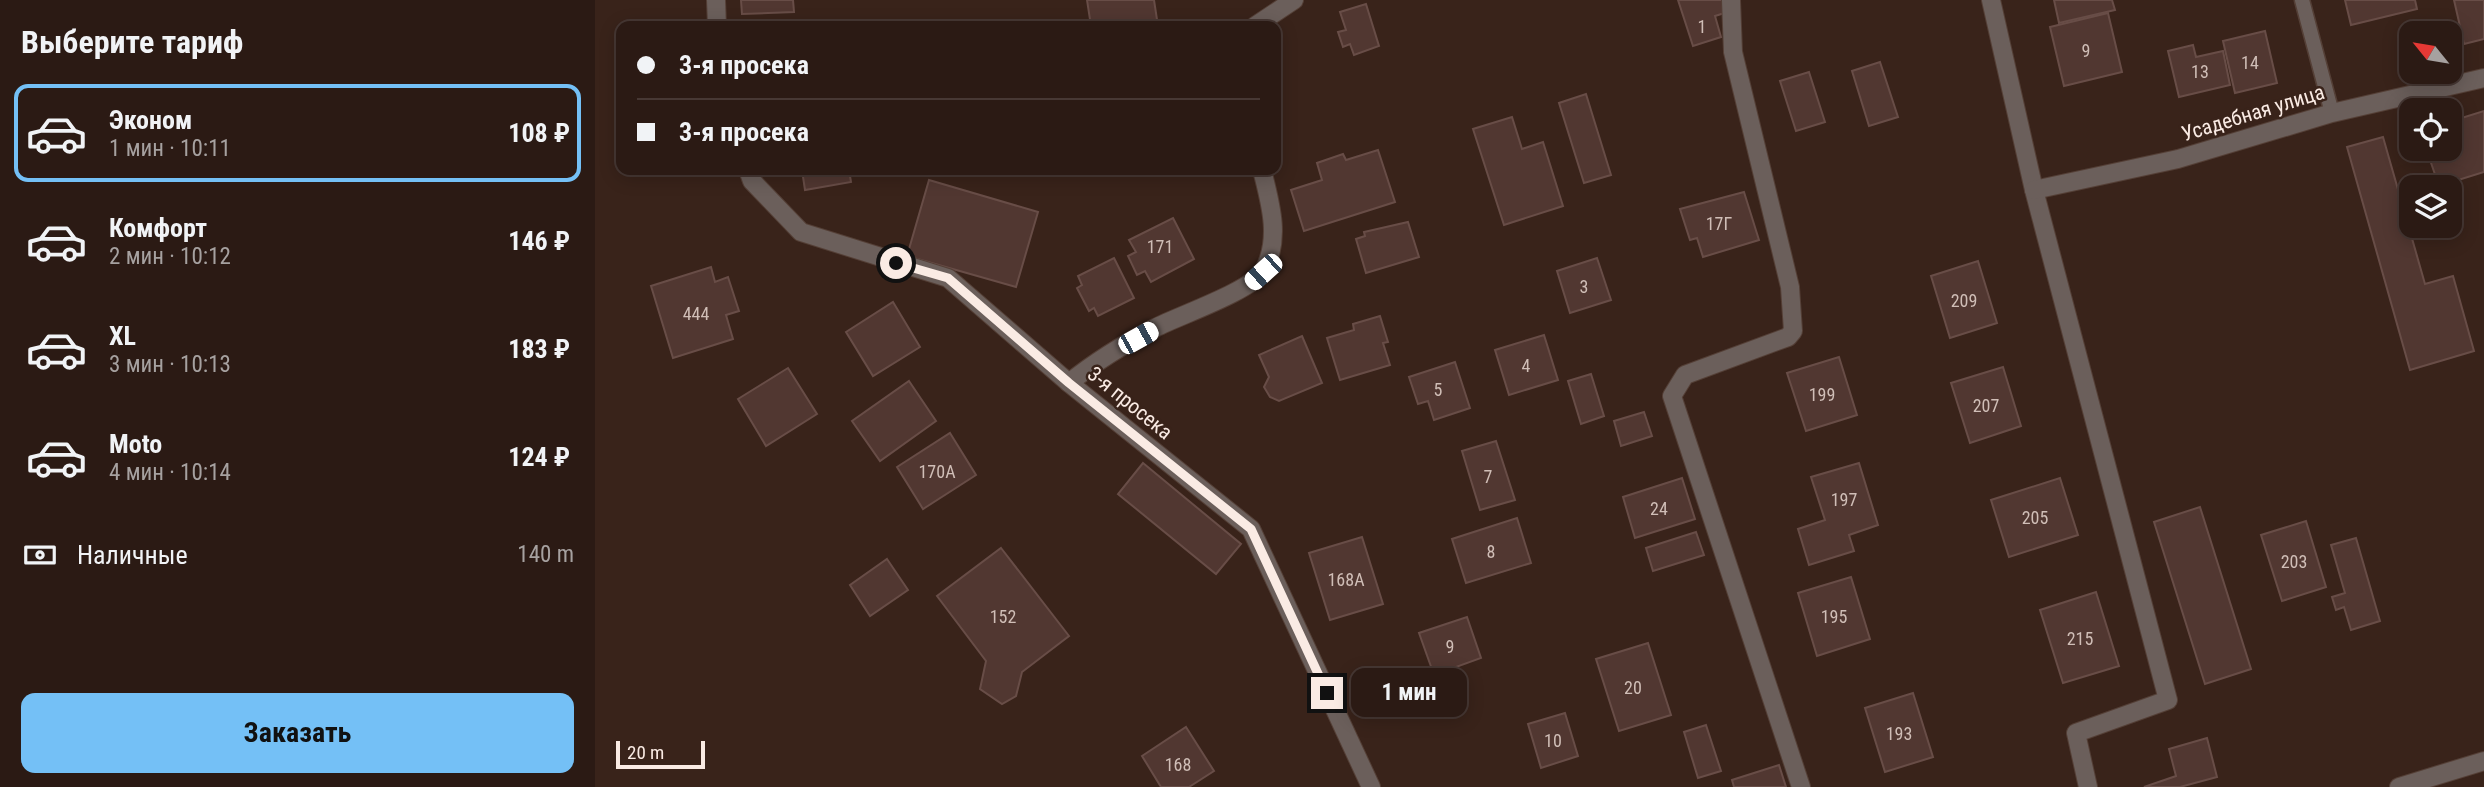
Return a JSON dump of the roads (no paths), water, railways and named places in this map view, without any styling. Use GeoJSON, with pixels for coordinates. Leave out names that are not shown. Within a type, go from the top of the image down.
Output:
{"type":"FeatureCollection","features":[{"type":"Feature","properties":{"kind":"street"},"geometry":{"type":"LineString","coordinates":[[716,0],[717,21]]}},
{"type":"Feature","properties":{"kind":"street"},"geometry":{"type":"LineString","coordinates":[[1262,21],[1294,0]]}},
{"type":"Feature","properties":{"kind":"street"},"geometry":{"type":"LineString","coordinates":[[1731,0],[1733,52],[1790,287],[1793,331],[1787,337],[1685,375],[1672,396],[1801,787]]}},
{"type":"Feature","properties":{"kind":"street"},"geometry":{"type":"LineString","coordinates":[[1991,0],[2034,190],[2168,700],[2076,733],[2088,787]]}},
{"type":"Feature","properties":{"kind":"street","name":"Усадебная улица"},"geometry":{"type":"LineString","coordinates":[[2034,190],[2178,159],[2332,113],[2484,78]]}},
{"type":"Feature","properties":{"kind":"street","name":"3-я просека"},"geometry":{"type":"LineString","coordinates":[[750,175],[752,181],[801,233],[948,278],[1069,383],[1251,529],[1371,787]]}},
{"type":"Feature","properties":{"kind":"street"},"geometry":{"type":"LineString","coordinates":[[1069,383],[1100,359],[1157,327],[1249,284],[1263,272],[1271,253],[1273,216],[1263,175]]}},
{"type":"Feature","properties":{"kind":"street"},"geometry":{"type":"LineString","coordinates":[[2399,787],[2484,761]]}},
{"type":"Feature","properties":{"kind":"lane"},"geometry":{"type":"LineString","coordinates":[[2302,0],[2332,113]]}}]}
